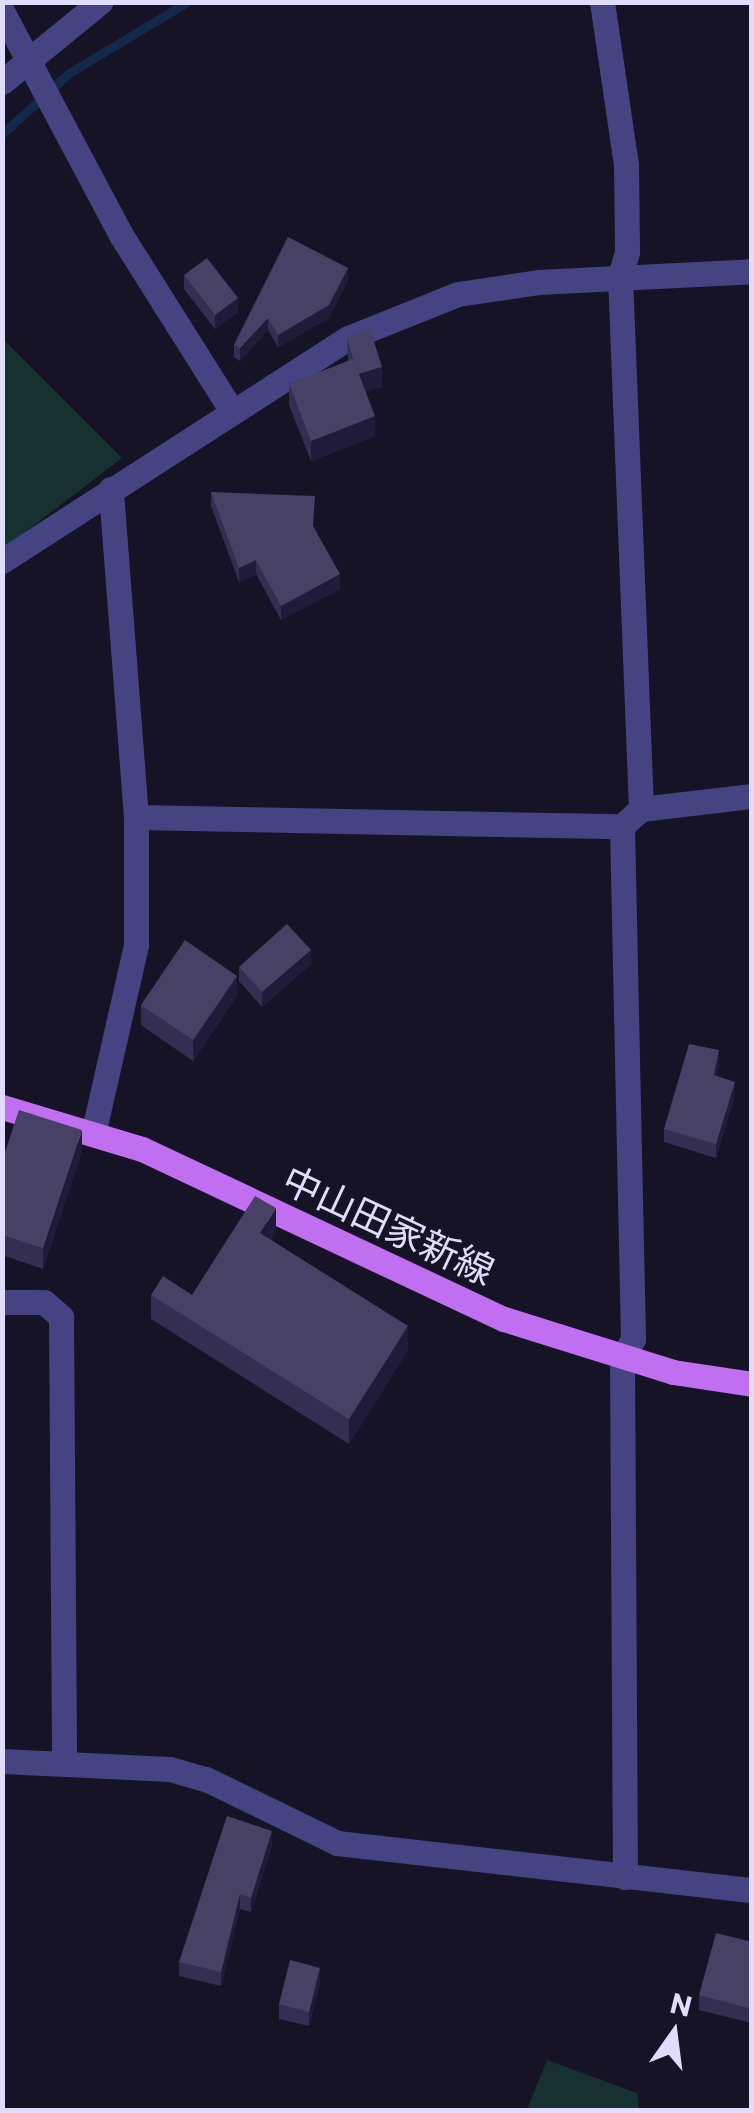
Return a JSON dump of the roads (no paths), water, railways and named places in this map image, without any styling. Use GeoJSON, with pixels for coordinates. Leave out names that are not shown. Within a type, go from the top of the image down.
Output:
{"type":"FeatureCollection","features":[{"type":"Feature","properties":{"kind":"main road","name":"中山田家新線"},"geometry":{"type":"LineString","coordinates":[[2,1107],[94,1130],[504,1319],[622,1358],[752,1384]]}},
{"type":"Feature","properties":{"kind":"street"},"geometry":{"type":"LineString","coordinates":[[2,82],[25,58],[100,2]]}},
{"type":"Feature","properties":{"kind":"street"},"geometry":{"type":"LineString","coordinates":[[602,2],[626,165],[627,252],[620,276],[632,818],[633,1339],[622,1358],[625,1877]]}},
{"type":"Feature","properties":{"kind":"street"},"geometry":{"type":"LineString","coordinates":[[2,11],[121,235],[232,410]]}},
{"type":"Feature","properties":{"kind":"street"},"geometry":{"type":"LineString","coordinates":[[2,562],[348,338],[458,294],[620,276],[752,272]]}},
{"type":"Feature","properties":{"kind":"street"},"geometry":{"type":"LineString","coordinates":[[94,1130],[136,945],[136,817],[112,489]]}},
{"type":"Feature","properties":{"kind":"street"},"geometry":{"type":"LineString","coordinates":[[136,817],[632,818],[752,796]]}},
{"type":"Feature","properties":{"kind":"street"},"geometry":{"type":"LineString","coordinates":[[2,1302],[44,1302],[61,1317],[64,1760]]}},
{"type":"Feature","properties":{"kind":"street"},"geometry":{"type":"LineString","coordinates":[[2,1762],[64,1760],[170,1768],[206,1779],[336,1844],[752,1890]]}},
{"type":"Feature","properties":{"kind":"waterway"},"geometry":{"type":"LineString","coordinates":[[2,134],[69,73],[187,2]]}}]}
